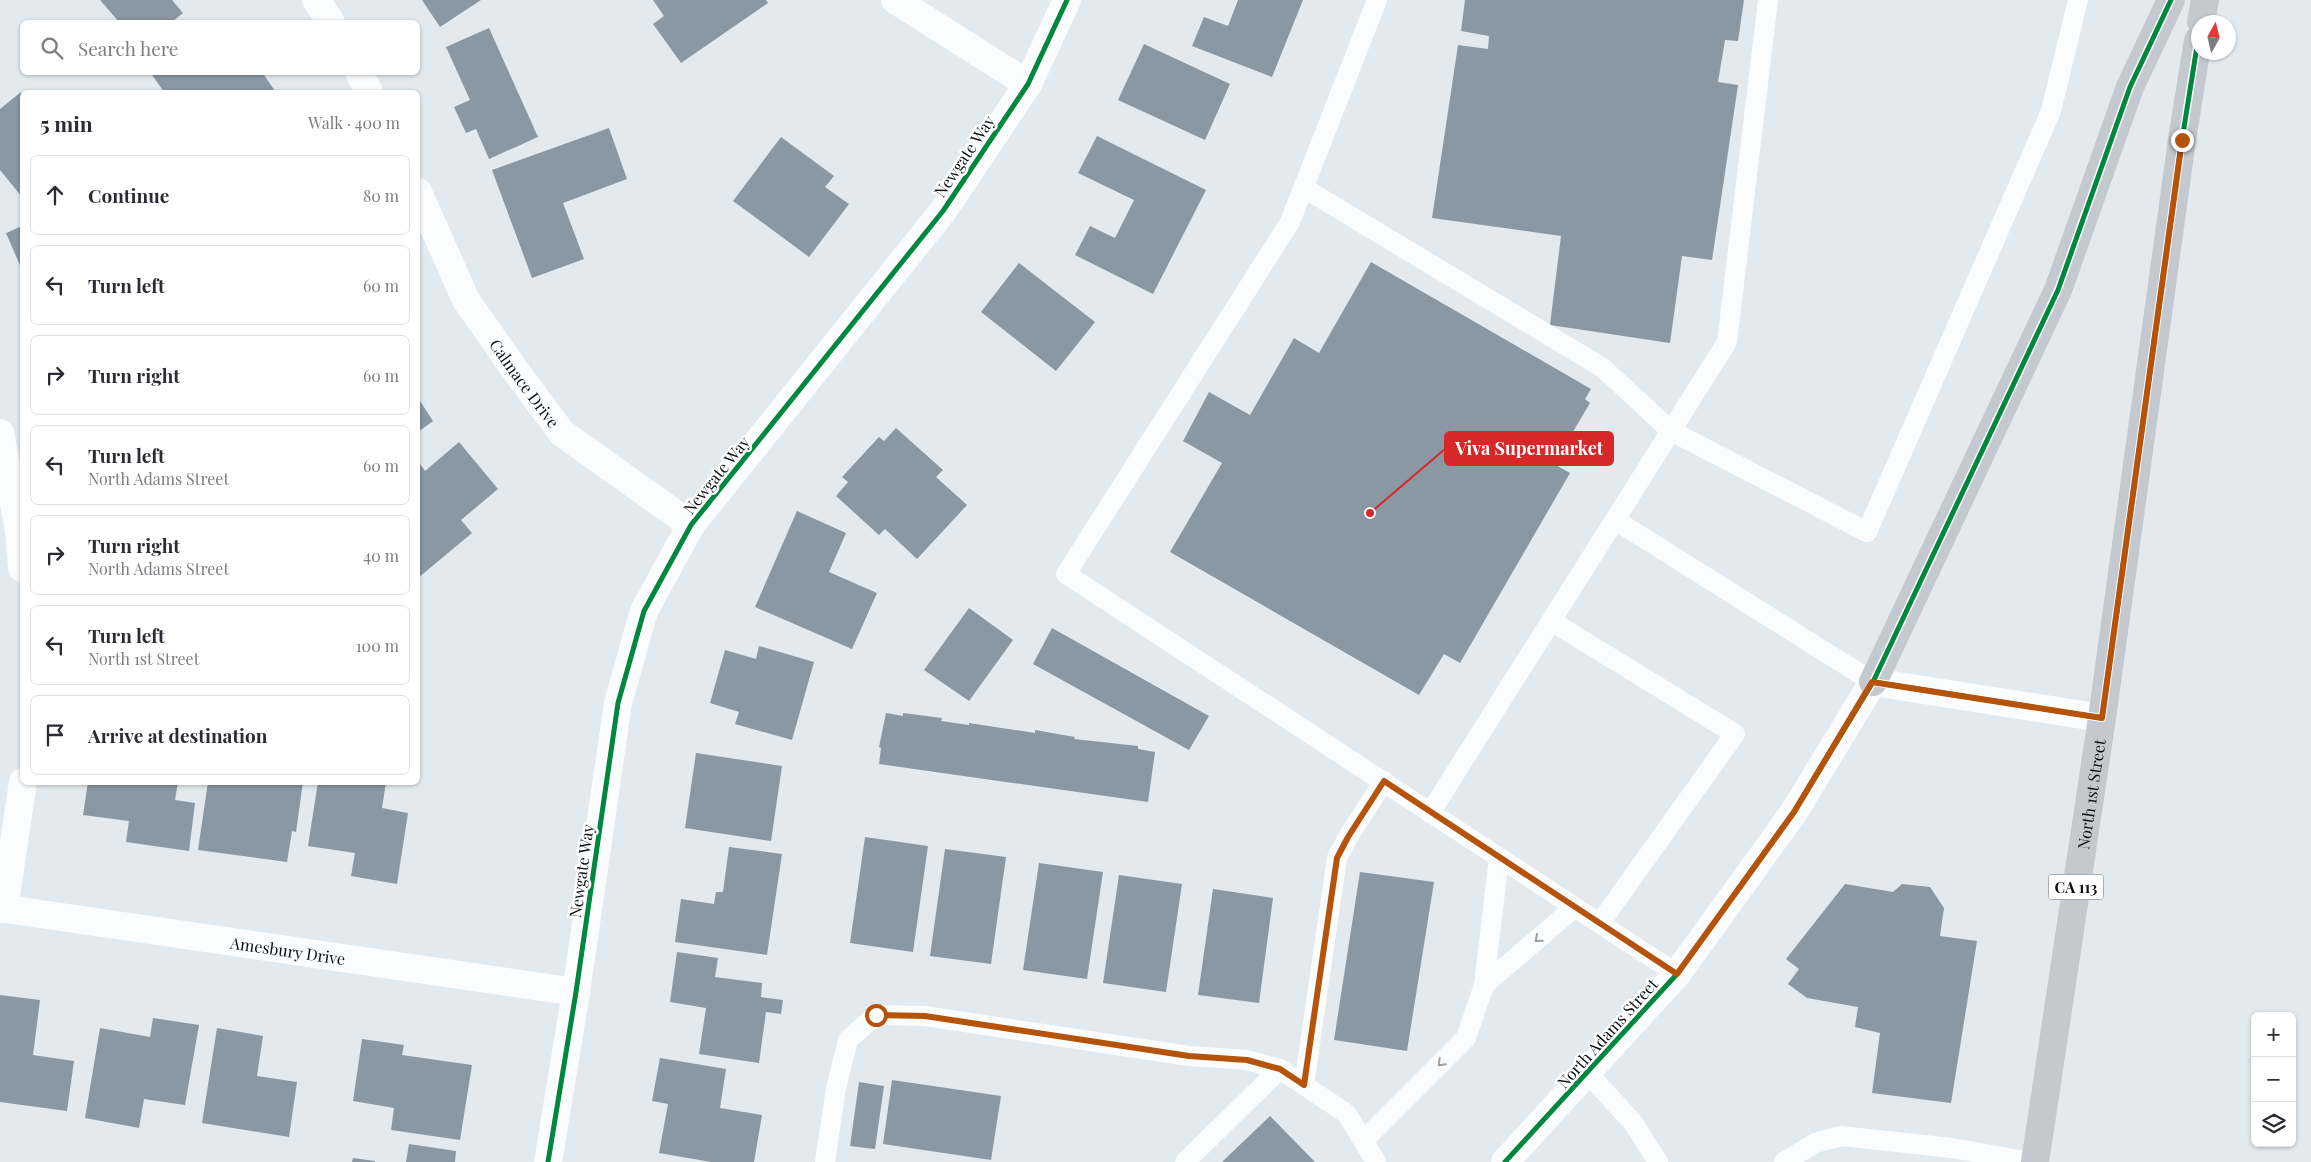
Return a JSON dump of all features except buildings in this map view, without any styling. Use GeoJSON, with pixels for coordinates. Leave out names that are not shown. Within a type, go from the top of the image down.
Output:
{"type":"FeatureCollection","features":[{"type":"Feature","properties":{"kind":"main road"},"geometry":{"type":"LineString","coordinates":[[1872,682],[2058,290],[2130,87],[2171,0]]}},
{"type":"Feature","properties":{"kind":"main road"},"geometry":{"type":"LineString","coordinates":[[2202,15],[2205,0]]}},
{"type":"Feature","properties":{"kind":"main road","name":"North 1st Street"},"geometry":{"type":"LineString","coordinates":[[2035,1162],[2102,718],[2182,140],[2195,60]]}},
{"type":"Feature","properties":{"kind":"street"},"geometry":{"type":"LineString","coordinates":[[316,0],[330,20]]}},
{"type":"Feature","properties":{"kind":"street"},"geometry":{"type":"LineString","coordinates":[[895,0],[1028,84]]}},
{"type":"Feature","properties":{"kind":"street","name":"Newgate Way"},"geometry":{"type":"LineString","coordinates":[[548,1162],[576,992],[618,703],[644,611],[691,525],[943,211],[1028,84],[1067,0]]}},
{"type":"Feature","properties":{"kind":"street"},"geometry":{"type":"LineString","coordinates":[[360,75],[368,90]]}},
{"type":"Feature","properties":{"kind":"street","name":"Calmace Drive"},"geometry":{"type":"LineString","coordinates":[[420,196],[466,300],[562,433],[691,525]]}},
{"type":"Feature","properties":{"kind":"street"},"geometry":{"type":"LineString","coordinates":[[0,433],[20,543]]}},
{"type":"Feature","properties":{"kind":"street"},"geometry":{"type":"LineString","coordinates":[[1872,682],[2102,718]]}},
{"type":"Feature","properties":{"kind":"street","name":"North Adams Street"},"geometry":{"type":"LineString","coordinates":[[1505,1162],[1677,974],[1794,812],[1872,682]]}},
{"type":"Feature","properties":{"kind":"street"},"geometry":{"type":"LineString","coordinates":[[2,909],[23,785]]}},
{"type":"Feature","properties":{"kind":"street","name":"Amesbury Drive"},"geometry":{"type":"LineString","coordinates":[[2,909],[576,992]]}},
{"type":"Feature","properties":{"kind":"lane"},"geometry":{"type":"LineString","coordinates":[[1377,0],[1290,222],[1066,574],[1677,974]]}},
{"type":"Feature","properties":{"kind":"lane"},"geometry":{"type":"LineString","coordinates":[[1430,812],[1727,342],[1768,0]]}},
{"type":"Feature","properties":{"kind":"lane"},"geometry":{"type":"LineString","coordinates":[[1304,188],[1603,368],[1671,431],[1867,532],[2051,110],[2078,0]]}},
{"type":"Feature","properties":{"kind":"lane"},"geometry":{"type":"LineString","coordinates":[[1615,520],[1872,682]]}},
{"type":"Feature","properties":{"kind":"lane"},"geometry":{"type":"LineString","coordinates":[[1551,621],[1735,734],[1600,923]]}},
{"type":"Feature","properties":{"kind":"lane"},"geometry":{"type":"LineString","coordinates":[[1304,1085],[1337,858],[1348,837],[1384,781]]}},
{"type":"Feature","properties":{"kind":"lane"},"geometry":{"type":"LineString","coordinates":[[1363,1140],[1466,1038],[1484,985],[1499,858]]}},
{"type":"Feature","properties":{"kind":"lane"},"geometry":{"type":"LineString","coordinates":[[1484,985],[1575,907]]}},
{"type":"Feature","properties":{"kind":"lane"},"geometry":{"type":"LineString","coordinates":[[825,1162],[836,1088],[848,1040],[876,1015],[925,1016],[1189,1056],[1247,1060],[1280,1069],[1347,1114],[1376,1162]]}},
{"type":"Feature","properties":{"kind":"lane"},"geometry":{"type":"LineString","coordinates":[[1184,1162],[1280,1069]]}},
{"type":"Feature","properties":{"kind":"lane"},"geometry":{"type":"LineString","coordinates":[[1588,1073],[1634,1124],[1658,1162]]}},
{"type":"Feature","properties":{"kind":"lane"},"geometry":{"type":"LineString","coordinates":[[1784,1162],[1815,1143],[1841,1136],[1952,1148],[2031,1162]]}},
{"type":"Feature","properties":{"kind":"cycle path"},"geometry":{"type":"LineString","coordinates":[[548,1162],[576,992],[618,703],[644,611],[691,525],[943,211],[1028,84],[1067,0]]}},
{"type":"Feature","properties":{"kind":"cycle path"},"geometry":{"type":"LineString","coordinates":[[1505,1162],[1677,974],[1794,812],[1873,682],[2058,290],[2130,87],[2171,0]]}},
{"type":"Feature","properties":{"kind":"cycle path"},"geometry":{"type":"LineString","coordinates":[[1873,682],[2102,718],[2182,140],[2195,60]]}},
{"type":"Feature","properties":{"kind":"place","name":"Viva Supermarket"},"geometry":{"type":"Point","coordinates":[1370,513]}},
{"type":"Feature","properties":{"kind":"route"},"geometry":{"type":"LineString","coordinates":[[876,1015],[925,1016],[1189,1056],[1247,1060],[1280,1069],[1304,1085],[1337,858],[1348,837],[1384,781],[1677,974],[1794,812],[1872,682],[2102,718],[2182,140]]}}]}
